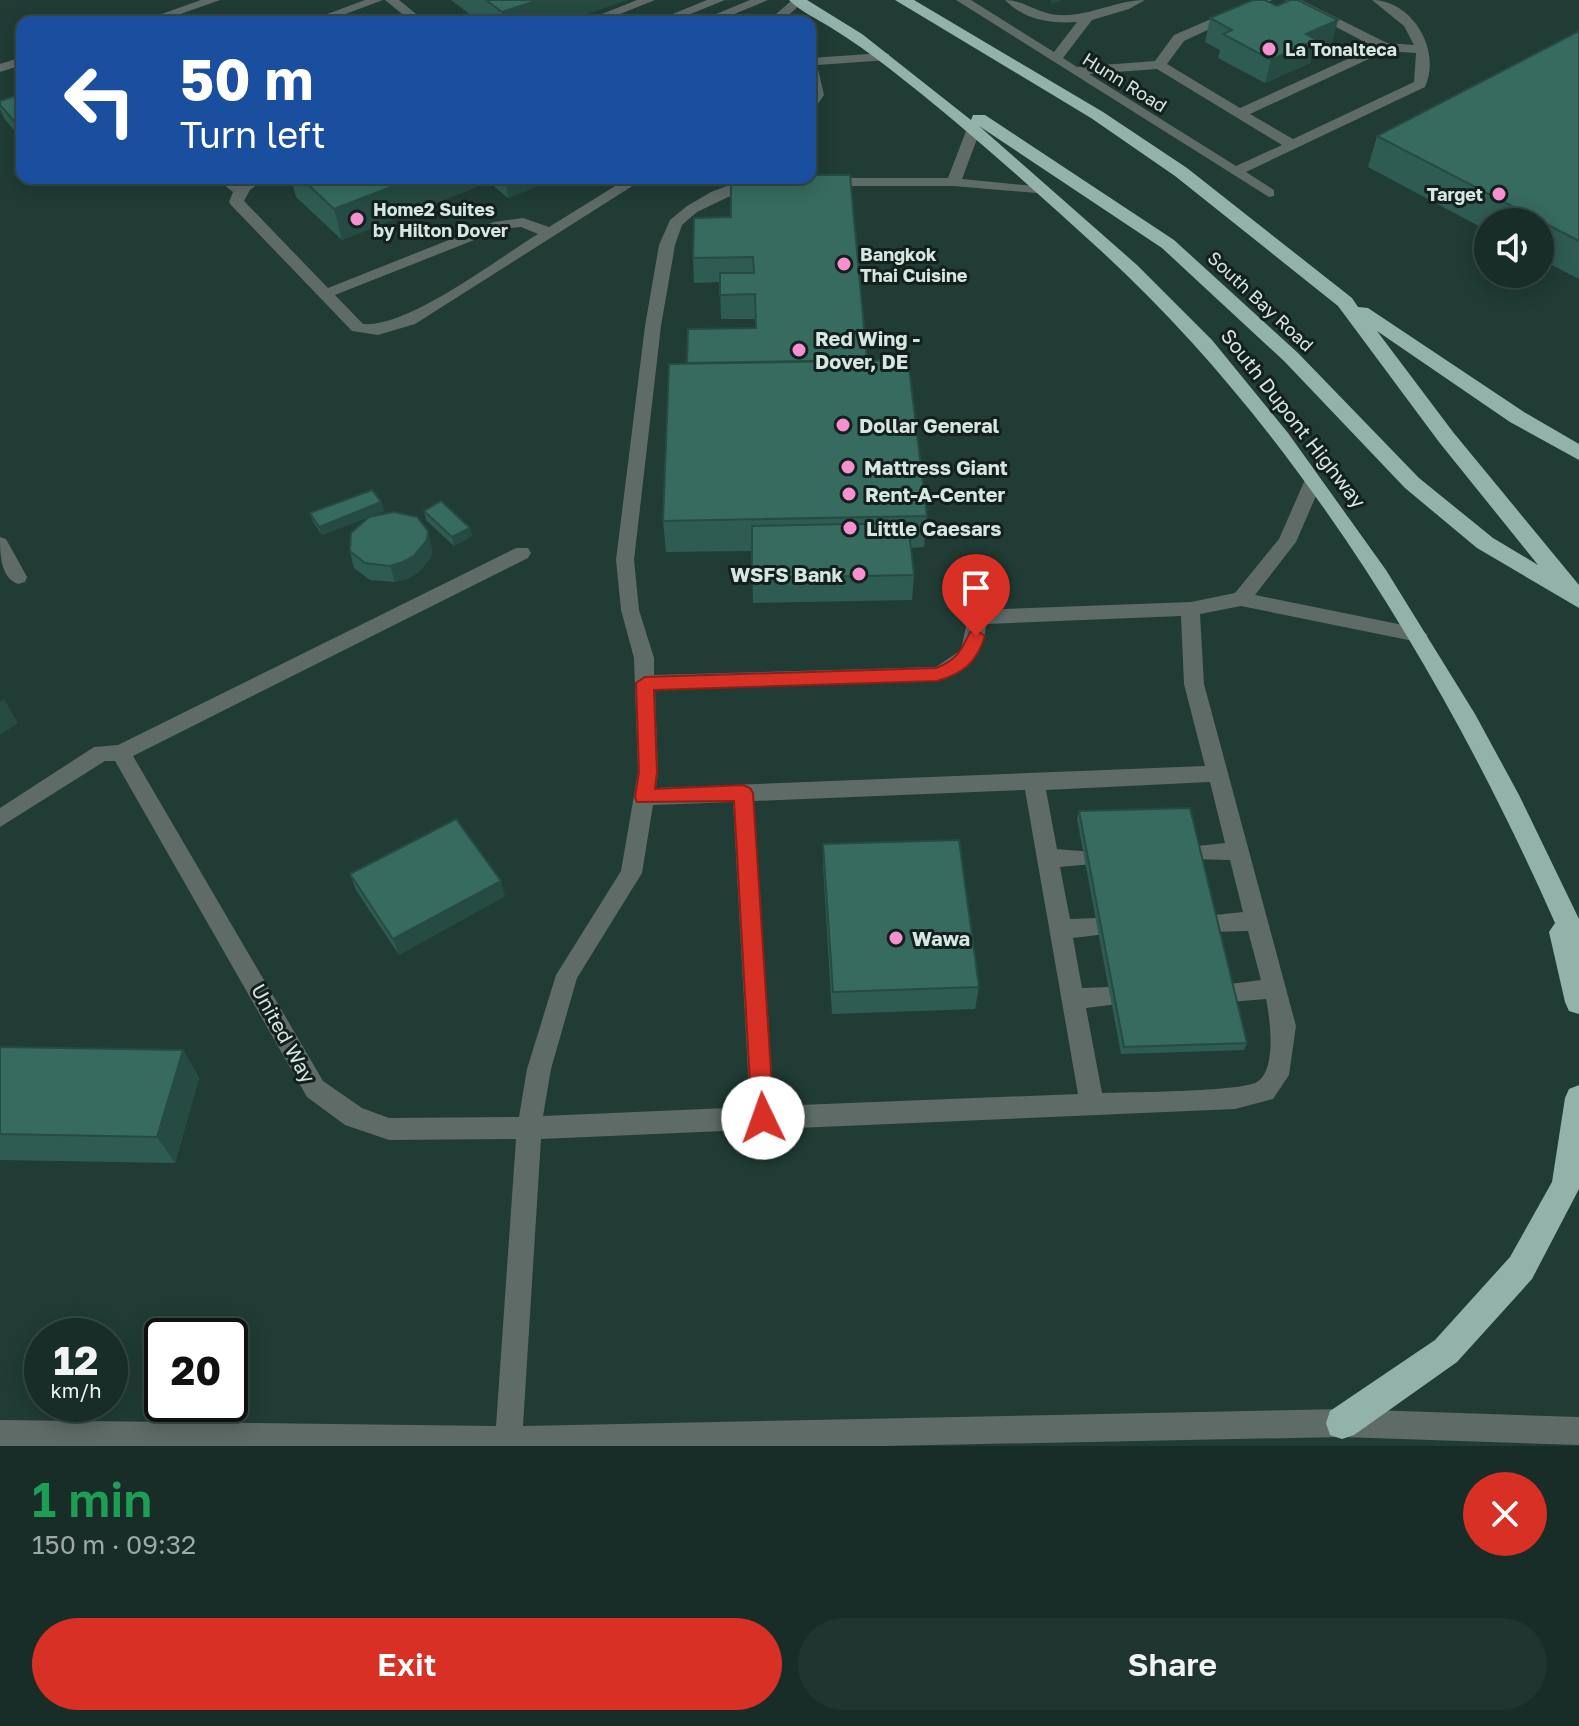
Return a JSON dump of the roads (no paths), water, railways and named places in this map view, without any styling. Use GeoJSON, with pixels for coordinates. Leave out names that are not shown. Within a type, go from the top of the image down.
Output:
{"type":"FeatureCollection","features":[{"type":"Feature","properties":{"kind":"highway","name":"South Dupont Highway"},"geometry":{"type":"LineString","coordinates":[[797,0],[887,59],[1044,191],[1152,289],[1227,369],[1351,532],[1418,635],[1550,879],[1579,948]]}},
{"type":"Feature","properties":{"kind":"highway"},"geometry":{"type":"LineString","coordinates":[[903,0],[1097,115],[1181,172],[1345,302],[1517,417],[1579,453]]}},
{"type":"Feature","properties":{"kind":"highway","name":"South Bay Road"},"geometry":{"type":"LineString","coordinates":[[887,59],[1168,244],[1291,357],[1412,483],[1485,543],[1579,600]]}},
{"type":"Feature","properties":{"kind":"highway"},"geometry":{"type":"LineString","coordinates":[[1345,302],[1446,437],[1579,600]]}},
{"type":"Feature","properties":{"kind":"highway"},"geometry":{"type":"LineString","coordinates":[[1550,879],[1579,1002]]}},
{"type":"Feature","properties":{"kind":"highway"},"geometry":{"type":"LineString","coordinates":[[1342,1423],[1446,1351],[1521,1268],[1566,1185],[1579,1098]]}},
{"type":"Feature","properties":{"kind":"street"},"geometry":{"type":"LineString","coordinates":[[164,16],[214,0]]}},
{"type":"Feature","properties":{"kind":"street"},"geometry":{"type":"LineString","coordinates":[[330,16],[377,0]]}},
{"type":"Feature","properties":{"kind":"street"},"geometry":{"type":"LineString","coordinates":[[391,0],[412,16]]}},
{"type":"Feature","properties":{"kind":"street"},"geometry":{"type":"LineString","coordinates":[[605,16],[649,0]]}},
{"type":"Feature","properties":{"kind":"street"},"geometry":{"type":"LineString","coordinates":[[675,16],[719,0]]}},
{"type":"Feature","properties":{"kind":"street"},"geometry":{"type":"LineString","coordinates":[[719,16],[762,0]]}},
{"type":"Feature","properties":{"kind":"street"},"geometry":{"type":"LineString","coordinates":[[780,16],[797,0]]}},
{"type":"Feature","properties":{"kind":"street","name":"Hunn Road"},"geometry":{"type":"LineString","coordinates":[[962,0],[1269,193]]}},
{"type":"Feature","properties":{"kind":"street"},"geometry":{"type":"LineString","coordinates":[[1011,0],[1038,15],[1059,19],[1087,18],[1139,0]]}},
{"type":"Feature","properties":{"kind":"street"},"geometry":{"type":"LineString","coordinates":[[1159,65],[1179,38],[1266,0]]}},
{"type":"Feature","properties":{"kind":"street"},"geometry":{"type":"LineString","coordinates":[[1291,0],[1384,47],[1420,49]]}},
{"type":"Feature","properties":{"kind":"street"},"geometry":{"type":"LineString","coordinates":[[1236,172],[1416,87],[1422,74],[1414,27],[1378,0]]}},
{"type":"Feature","properties":{"kind":"street"},"geometry":{"type":"LineString","coordinates":[[1055,59],[1087,18]]}},
{"type":"Feature","properties":{"kind":"street"},"geometry":{"type":"LineString","coordinates":[[1241,113],[1384,47]]}},
{"type":"Feature","properties":{"kind":"street"},"geometry":{"type":"LineString","coordinates":[[816,63],[887,59]]}},
{"type":"Feature","properties":{"kind":"street"},"geometry":{"type":"LineString","coordinates":[[1075,71],[1159,65],[1292,145]]}},
{"type":"Feature","properties":{"kind":"street"},"geometry":{"type":"LineString","coordinates":[[953,182],[973,131]]}},
{"type":"Feature","properties":{"kind":"street"},"geometry":{"type":"LineString","coordinates":[[816,182],[953,182],[1044,191]]}},
{"type":"Feature","properties":{"kind":"street"},"geometry":{"type":"LineString","coordinates":[[231,184],[240,190]]}},
{"type":"Feature","properties":{"kind":"street"},"geometry":{"type":"LineString","coordinates":[[246,184],[236,202],[358,328],[378,330],[409,321],[628,184]]}},
{"type":"Feature","properties":{"kind":"street"},"geometry":{"type":"LineString","coordinates":[[507,1443],[515,1375],[529,1128],[539,1069],[567,975],[631,873],[648,772],[644,658],[630,610],[625,560],[653,326],[667,245],[675,223],[716,195],[745,184]]}},
{"type":"Feature","properties":{"kind":"street"},"geometry":{"type":"LineString","coordinates":[[325,294],[499,225],[523,222],[549,233]]}},
{"type":"Feature","properties":{"kind":"street"},"geometry":{"type":"LineString","coordinates":[[1241,599],[1287,542],[1313,482]]}},
{"type":"Feature","properties":{"kind":"street"},"geometry":{"type":"LineString","coordinates":[[0,543],[18,577]]}},
{"type":"Feature","properties":{"kind":"street"},"geometry":{"type":"LineString","coordinates":[[0,819],[101,753],[121,753],[522,553]]}},
{"type":"Feature","properties":{"kind":"street"},"geometry":{"type":"LineString","coordinates":[[645,683],[937,674],[958,667],[970,654],[976,636],[977,617],[1191,609],[1241,599],[1418,635]]}},
{"type":"Feature","properties":{"kind":"street","name":"United Way"},"geometry":{"type":"LineString","coordinates":[[121,753],[315,1089],[354,1117],[389,1129],[529,1128],[1235,1098],[1265,1091],[1277,1075],[1284,1026],[1194,684],[1190,647],[1191,609]]}},
{"type":"Feature","properties":{"kind":"street"},"geometry":{"type":"LineString","coordinates":[[644,797],[1218,774]]}},
{"type":"Feature","properties":{"kind":"street"},"geometry":{"type":"LineString","coordinates":[[1034,782],[1092,1104]]}},
{"type":"Feature","properties":{"kind":"street"},"geometry":{"type":"LineString","coordinates":[[743,793],[763,1118]]}},
{"type":"Feature","properties":{"kind":"street"},"geometry":{"type":"LineString","coordinates":[[1196,853],[1238,851]]}},
{"type":"Feature","properties":{"kind":"street"},"geometry":{"type":"LineString","coordinates":[[1048,858],[1084,858]]}},
{"type":"Feature","properties":{"kind":"street"},"geometry":{"type":"LineString","coordinates":[[1213,923],[1256,921]]}},
{"type":"Feature","properties":{"kind":"street"},"geometry":{"type":"LineString","coordinates":[[1061,929],[1098,927]]}},
{"type":"Feature","properties":{"kind":"street"},"geometry":{"type":"LineString","coordinates":[[1230,992],[1274,989]]}},
{"type":"Feature","properties":{"kind":"street"},"geometry":{"type":"LineString","coordinates":[[1073,998],[1110,997]]}},
{"type":"Feature","properties":{"kind":"street"},"geometry":{"type":"LineString","coordinates":[[0,1434],[507,1443],[1342,1423],[1579,1431]]}},
{"type":"Feature","properties":{"kind":"place","name":"La Tonalteca"},"geometry":{"type":"Point","coordinates":[1269,49]}},
{"type":"Feature","properties":{"kind":"place","name":"Target"},"geometry":{"type":"Point","coordinates":[1499,194]}},
{"type":"Feature","properties":{"kind":"place","name":"Home2 Suites by Hilton Dover"},"geometry":{"type":"Point","coordinates":[357,219]}},
{"type":"Feature","properties":{"kind":"place","name":"Bangkok Thai Cuisine"},"geometry":{"type":"Point","coordinates":[844,264]}},
{"type":"Feature","properties":{"kind":"place","name":"Red Wing - Dover, DE"},"geometry":{"type":"Point","coordinates":[799,350]}},
{"type":"Feature","properties":{"kind":"place","name":"Dollar General"},"geometry":{"type":"Point","coordinates":[843,425]}},
{"type":"Feature","properties":{"kind":"place","name":"Mattress Giant"},"geometry":{"type":"Point","coordinates":[848,467]}},
{"type":"Feature","properties":{"kind":"place","name":"Rent-A-Center"},"geometry":{"type":"Point","coordinates":[849,494]}},
{"type":"Feature","properties":{"kind":"place","name":"Little Caesars"},"geometry":{"type":"Point","coordinates":[850,528]}},
{"type":"Feature","properties":{"kind":"place","name":"WSFS Bank"},"geometry":{"type":"Point","coordinates":[859,574]}},
{"type":"Feature","properties":{"kind":"place","name":"Wawa"},"geometry":{"type":"Point","coordinates":[896,938]}}]}
